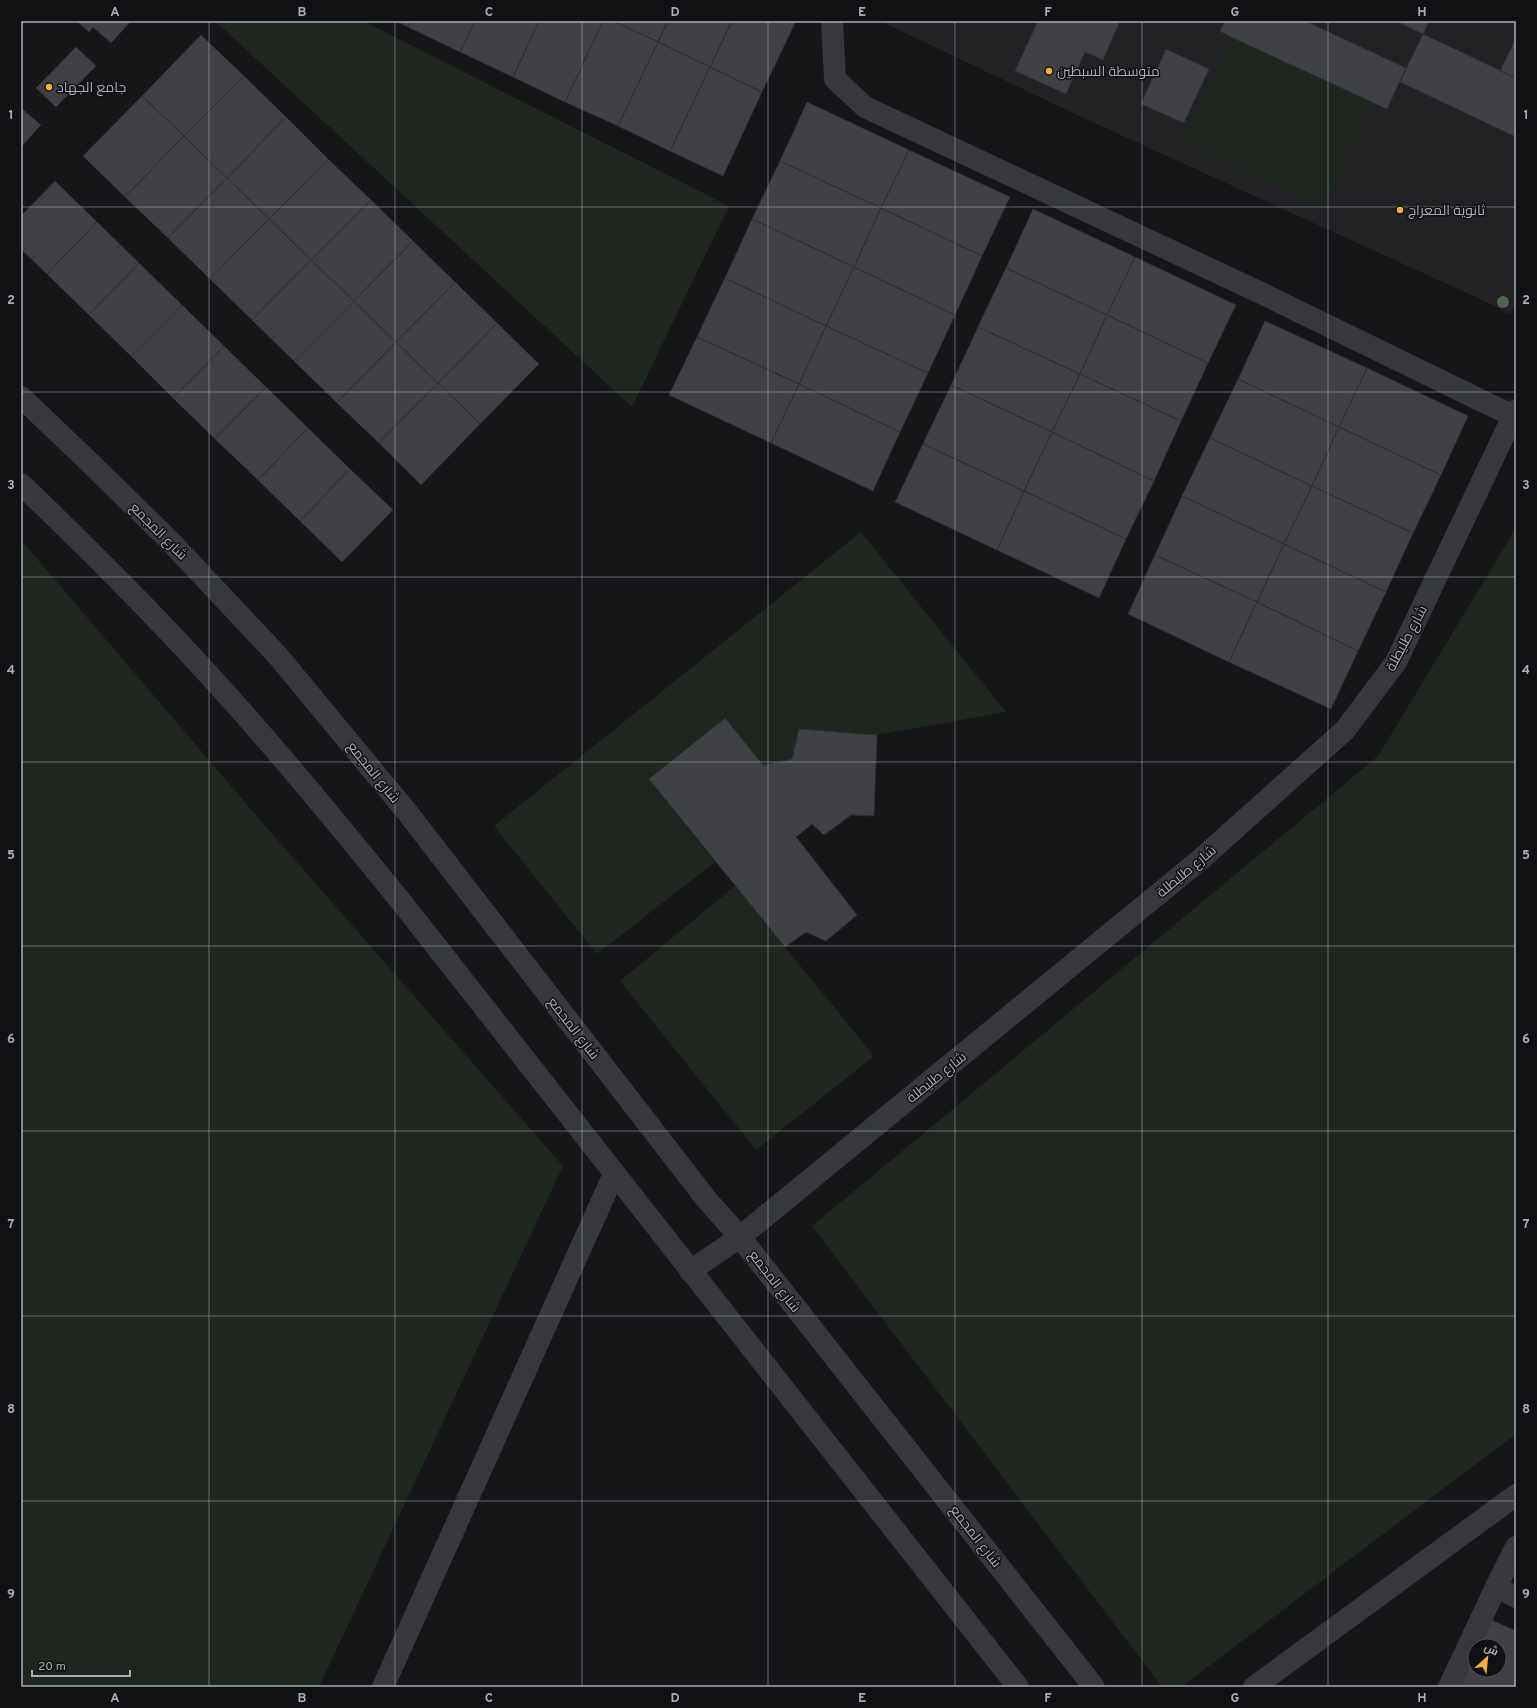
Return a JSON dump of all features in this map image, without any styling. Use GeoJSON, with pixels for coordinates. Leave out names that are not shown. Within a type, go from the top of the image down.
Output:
{"type":"FeatureCollection","features":[{"type":"Feature","properties":{"kind":"street"},"geometry":{"type":"LineString","coordinates":[[832,21],[835,79],[865,107],[1514,413]]}},
{"type":"Feature","properties":{"kind":"street","name":"شارع المجمع"},"geometry":{"type":"LineString","coordinates":[[21,397],[84,456],[169,540],[278,656],[407,812],[707,1200],[740,1237],[1094,1687]]}},
{"type":"Feature","properties":{"kind":"street","name":"شارع طليطلة"},"geometry":{"type":"LineString","coordinates":[[690,1271],[740,1237],[1201,859],[1345,730],[1396,662],[1514,413]]}},
{"type":"Feature","properties":{"kind":"street"},"geometry":{"type":"LineString","coordinates":[[21,484],[146,608],[227,695],[317,798],[408,910],[1018,1687]]}},
{"type":"Feature","properties":{"kind":"street"},"geometry":{"type":"LineString","coordinates":[[383,1687],[614,1174]]}},
{"type":"Feature","properties":{"kind":"street"},"geometry":{"type":"LineString","coordinates":[[1254,1687],[1516,1495]]}},
{"type":"Feature","properties":{"kind":"street"},"geometry":{"type":"LineString","coordinates":[[1448,1687],[1516,1547]]}},
{"type":"Feature","properties":{"kind":"street"},"geometry":{"type":"LineString","coordinates":[[1496,1587],[1516,1597]]}},
{"type":"Feature","properties":{"kind":"shaded area"},"geometry":{"type":"Polygon","coordinates":[[[215,21],[363,21],[729,206],[632,407],[215,21]]]}},
{"type":"Feature","properties":{"kind":"shaded area","name":"ثانوية المعراج"},"geometry":{"type":"Polygon","coordinates":[[[880,21],[1516,21],[1516,302],[1510,314],[1090,121],[880,21]]]}},
{"type":"Feature","properties":{"kind":"shaded area"},"geometry":{"type":"Polygon","coordinates":[[[1231,37],[1372,102],[1324,208],[1183,144],[1231,37]]]}},
{"type":"Feature","properties":{"kind":"shaded area"},"geometry":{"type":"Polygon","coordinates":[[[1516,528],[1516,1434],[1181,1687],[1162,1687],[812,1226],[1378,756],[1516,528]]]}},
{"type":"Feature","properties":{"kind":"shaded area"},"geometry":{"type":"Polygon","coordinates":[[[861,532],[1006,712],[877,735],[799,729],[792,759],[763,765],[725,718],[649,779],[715,862],[597,954],[494,826],[861,532]]]}},
{"type":"Feature","properties":{"kind":"shaded area"},"geometry":{"type":"Polygon","coordinates":[[[21,540],[267,828],[563,1166],[319,1687],[21,1687],[21,540]]]}},
{"type":"Feature","properties":{"kind":"shaded area"},"geometry":{"type":"Polygon","coordinates":[[[735,886],[874,1056],[756,1150],[620,981],[735,886]]]}},
{"type":"Feature","properties":{"kind":"building"},"geometry":{"type":"Polygon","coordinates":[[[77,21],[131,21],[111,43],[93,27],[89,32],[77,21]]]}},
{"type":"Feature","properties":{"kind":"building"},"geometry":{"type":"Polygon","coordinates":[[[396,21],[411,21],[408,27],[396,21]]]}},
{"type":"Feature","properties":{"kind":"building"},"geometry":{"type":"Polygon","coordinates":[[[411,21],[475,21],[460,52],[408,27],[411,21]]]}},
{"type":"Feature","properties":{"kind":"building"},"geometry":{"type":"Polygon","coordinates":[[[475,21],[539,21],[513,77],[460,52],[475,21]]]}},
{"type":"Feature","properties":{"kind":"building"},"geometry":{"type":"Polygon","coordinates":[[[539,21],[603,21],[565,102],[513,77],[539,21]]]}},
{"type":"Feature","properties":{"kind":"building"},"geometry":{"type":"Polygon","coordinates":[[[603,21],[613,21],[658,42],[618,126],[565,102],[603,21]]]}},
{"type":"Feature","properties":{"kind":"building"},"geometry":{"type":"Polygon","coordinates":[[[613,21],[668,21],[658,42],[613,21]]]}},
{"type":"Feature","properties":{"kind":"building"},"geometry":{"type":"Polygon","coordinates":[[[668,21],[732,21],[710,67],[658,42],[668,21]]]}},
{"type":"Feature","properties":{"kind":"building"},"geometry":{"type":"Polygon","coordinates":[[[732,21],[796,21],[762,92],[710,67],[732,21]]]}},
{"type":"Feature","properties":{"kind":"building"},"geometry":{"type":"Polygon","coordinates":[[[1038,21],[1120,21],[1103,60],[1085,52],[1066,94],[1015,71],[1038,21]]]}},
{"type":"Feature","properties":{"kind":"building"},"geometry":{"type":"Polygon","coordinates":[[[1225,21],[1305,21],[1406,68],[1387,109],[1231,37],[1220,31],[1225,21]]]}},
{"type":"Feature","properties":{"kind":"building"},"geometry":{"type":"Polygon","coordinates":[[[1396,21],[1429,21],[1423,34],[1396,21]]]}},
{"type":"Feature","properties":{"kind":"building"},"geometry":{"type":"Polygon","coordinates":[[[1423,34],[1516,78],[1516,137],[1400,82],[1423,34]]]}},
{"type":"Feature","properties":{"kind":"building"},"geometry":{"type":"Polygon","coordinates":[[[201,35],[244,76],[184,136],[142,96],[201,35]]]}},
{"type":"Feature","properties":{"kind":"building"},"geometry":{"type":"Polygon","coordinates":[[[1516,38],[1516,78],[1500,71],[1516,38]]]}},
{"type":"Feature","properties":{"kind":"building"},"geometry":{"type":"Polygon","coordinates":[[[658,42],[710,67],[670,151],[618,126],[658,42]]]}},
{"type":"Feature","properties":{"kind":"building"},"geometry":{"type":"Polygon","coordinates":[[[76,47],[96,66],[56,107],[36,88],[76,47]]]}},
{"type":"Feature","properties":{"kind":"building"},"geometry":{"type":"Polygon","coordinates":[[[1166,49],[1209,69],[1184,123],[1141,104],[1166,49]]]}},
{"type":"Feature","properties":{"kind":"building"},"geometry":{"type":"Polygon","coordinates":[[[710,67],[762,92],[723,176],[670,151],[710,67]]]}},
{"type":"Feature","properties":{"kind":"building"},"geometry":{"type":"Polygon","coordinates":[[[244,76],[286,117],[227,178],[184,136],[244,76]]]}},
{"type":"Feature","properties":{"kind":"building"},"geometry":{"type":"Polygon","coordinates":[[[142,96],[184,136],[125,197],[83,156],[142,96]]]}},
{"type":"Feature","properties":{"kind":"building"},"geometry":{"type":"Polygon","coordinates":[[[807,102],[909,150],[881,208],[780,161],[807,102]]]}},
{"type":"Feature","properties":{"kind":"building"},"geometry":{"type":"Polygon","coordinates":[[[21,108],[41,125],[21,147],[21,108]]]}},
{"type":"Feature","properties":{"kind":"building"},"geometry":{"type":"Polygon","coordinates":[[[286,117],[328,159],[269,219],[227,178],[286,117]]]}},
{"type":"Feature","properties":{"kind":"building"},"geometry":{"type":"Polygon","coordinates":[[[184,136],[227,178],[168,238],[125,197],[184,136]]]}},
{"type":"Feature","properties":{"kind":"building"},"geometry":{"type":"Polygon","coordinates":[[[909,150],[1010,197],[982,256],[881,208],[909,150]]]}},
{"type":"Feature","properties":{"kind":"building"},"geometry":{"type":"Polygon","coordinates":[[[328,159],[371,200],[311,260],[269,219],[328,159]]]}},
{"type":"Feature","properties":{"kind":"building"},"geometry":{"type":"Polygon","coordinates":[[[780,161],[881,208],[854,267],[752,219],[780,161]]]}},
{"type":"Feature","properties":{"kind":"building"},"geometry":{"type":"Polygon","coordinates":[[[227,178],[269,219],[210,279],[168,238],[227,178]]]}},
{"type":"Feature","properties":{"kind":"building"},"geometry":{"type":"Polygon","coordinates":[[[55,181],[97,222],[47,274],[21,249],[21,216],[55,181]]]}},
{"type":"Feature","properties":{"kind":"building"},"geometry":{"type":"Polygon","coordinates":[[[371,200],[413,241],[354,301],[311,260],[371,200]]]}},
{"type":"Feature","properties":{"kind":"building"},"geometry":{"type":"Polygon","coordinates":[[[881,208],[982,256],[955,315],[854,267],[881,208]]]}},
{"type":"Feature","properties":{"kind":"building"},"geometry":{"type":"Polygon","coordinates":[[[1033,209],[1135,257],[1107,315],[1006,268],[1033,209]]]}},
{"type":"Feature","properties":{"kind":"building"},"geometry":{"type":"Polygon","coordinates":[[[269,219],[311,260],[252,320],[210,279],[269,219]]]}},
{"type":"Feature","properties":{"kind":"building"},"geometry":{"type":"Polygon","coordinates":[[[752,219],[854,267],[826,326],[725,278],[752,219]]]}},
{"type":"Feature","properties":{"kind":"building"},"geometry":{"type":"Polygon","coordinates":[[[97,222],[139,263],[89,315],[47,274],[97,222]]]}},
{"type":"Feature","properties":{"kind":"building"},"geometry":{"type":"Polygon","coordinates":[[[413,241],[455,282],[396,342],[354,301],[413,241]]]}},
{"type":"Feature","properties":{"kind":"building"},"geometry":{"type":"Polygon","coordinates":[[[1135,257],[1236,305],[1208,363],[1107,315],[1135,257]]]}},
{"type":"Feature","properties":{"kind":"building"},"geometry":{"type":"Polygon","coordinates":[[[311,260],[354,301],[294,361],[252,320],[311,260]]]}},
{"type":"Feature","properties":{"kind":"building"},"geometry":{"type":"Polygon","coordinates":[[[139,263],[182,305],[131,356],[89,315],[139,263]]]}},
{"type":"Feature","properties":{"kind":"building"},"geometry":{"type":"Polygon","coordinates":[[[854,267],[955,315],[928,373],[826,326],[854,267]]]}},
{"type":"Feature","properties":{"kind":"building"},"geometry":{"type":"Polygon","coordinates":[[[1006,268],[1107,315],[1080,374],[978,327],[1006,268]]]}},
{"type":"Feature","properties":{"kind":"building"},"geometry":{"type":"Polygon","coordinates":[[[725,278],[826,326],[799,384],[697,337],[725,278]]]}},
{"type":"Feature","properties":{"kind":"building"},"geometry":{"type":"Polygon","coordinates":[[[455,282],[497,323],[438,383],[396,342],[455,282]]]}},
{"type":"Feature","properties":{"kind":"building"},"geometry":{"type":"Polygon","coordinates":[[[354,301],[396,342],[337,403],[294,361],[354,301]]]}},
{"type":"Feature","properties":{"kind":"building"},"geometry":{"type":"Polygon","coordinates":[[[182,305],[224,346],[173,398],[131,356],[182,305]]]}},
{"type":"Feature","properties":{"kind":"building"},"geometry":{"type":"Polygon","coordinates":[[[1107,315],[1208,363],[1181,421],[1080,374],[1107,315]]]}},
{"type":"Feature","properties":{"kind":"building"},"geometry":{"type":"Polygon","coordinates":[[[1265,321],[1367,368],[1339,427],[1238,379],[1265,321]]]}},
{"type":"Feature","properties":{"kind":"building"},"geometry":{"type":"Polygon","coordinates":[[[497,323],[539,364],[480,424],[438,383],[497,323]]]}},
{"type":"Feature","properties":{"kind":"building"},"geometry":{"type":"Polygon","coordinates":[[[826,326],[928,373],[900,432],[799,384],[826,326]]]}},
{"type":"Feature","properties":{"kind":"building"},"geometry":{"type":"Polygon","coordinates":[[[978,327],[1080,374],[1052,432],[951,385],[978,327]]]}},
{"type":"Feature","properties":{"kind":"building"},"geometry":{"type":"Polygon","coordinates":[[[697,337],[799,384],[771,443],[669,395],[697,337]]]}},
{"type":"Feature","properties":{"kind":"building"},"geometry":{"type":"Polygon","coordinates":[[[396,342],[438,383],[379,443],[337,403],[396,342]]]}},
{"type":"Feature","properties":{"kind":"building"},"geometry":{"type":"Polygon","coordinates":[[[224,346],[266,387],[215,439],[173,398],[224,346]]]}},
{"type":"Feature","properties":{"kind":"building"},"geometry":{"type":"Polygon","coordinates":[[[1367,368],[1468,416],[1441,475],[1339,427],[1367,368]]]}},
{"type":"Feature","properties":{"kind":"building"},"geometry":{"type":"Polygon","coordinates":[[[1080,374],[1181,421],[1154,481],[1052,432],[1080,374]]]}},
{"type":"Feature","properties":{"kind":"building"},"geometry":{"type":"Polygon","coordinates":[[[1238,379],[1339,427],[1312,486],[1210,438],[1238,379]]]}},
{"type":"Feature","properties":{"kind":"building"},"geometry":{"type":"Polygon","coordinates":[[[438,383],[480,424],[421,485],[379,443],[438,383]]]}},
{"type":"Feature","properties":{"kind":"building"},"geometry":{"type":"Polygon","coordinates":[[[799,384],[900,432],[873,491],[771,443],[799,384]]]}},
{"type":"Feature","properties":{"kind":"building"},"geometry":{"type":"Polygon","coordinates":[[[951,385],[1052,432],[1024,491],[923,444],[951,385]]]}},
{"type":"Feature","properties":{"kind":"building"},"geometry":{"type":"Polygon","coordinates":[[[266,387],[308,428],[258,480],[215,439],[266,387]]]}},
{"type":"Feature","properties":{"kind":"building"},"geometry":{"type":"Polygon","coordinates":[[[1339,427],[1441,475],[1413,533],[1312,486],[1339,427]]]}},
{"type":"Feature","properties":{"kind":"building"},"geometry":{"type":"Polygon","coordinates":[[[308,428],[350,469],[300,521],[258,480],[308,428]]]}},
{"type":"Feature","properties":{"kind":"building"},"geometry":{"type":"Polygon","coordinates":[[[1052,432],[1154,481],[1126,539],[1024,491],[1052,432]]]}},
{"type":"Feature","properties":{"kind":"building"},"geometry":{"type":"Polygon","coordinates":[[[1210,438],[1312,486],[1284,544],[1182,496],[1210,438]]]}},
{"type":"Feature","properties":{"kind":"building"},"geometry":{"type":"Polygon","coordinates":[[[923,444],[1024,491],[997,550],[895,502],[923,444]]]}},
{"type":"Feature","properties":{"kind":"building"},"geometry":{"type":"Polygon","coordinates":[[[350,469],[393,510],[342,562],[300,521],[350,469]]]}},
{"type":"Feature","properties":{"kind":"building"},"geometry":{"type":"Polygon","coordinates":[[[1312,486],[1413,533],[1386,592],[1284,544],[1312,486]]]}},
{"type":"Feature","properties":{"kind":"building"},"geometry":{"type":"Polygon","coordinates":[[[1024,491],[1126,539],[1099,598],[997,550],[1024,491]]]}},
{"type":"Feature","properties":{"kind":"building"},"geometry":{"type":"Polygon","coordinates":[[[1182,496],[1284,544],[1257,602],[1155,555],[1182,496]]]}},
{"type":"Feature","properties":{"kind":"building"},"geometry":{"type":"Polygon","coordinates":[[[1284,544],[1386,592],[1358,651],[1257,602],[1284,544]]]}},
{"type":"Feature","properties":{"kind":"building"},"geometry":{"type":"Polygon","coordinates":[[[1155,555],[1257,602],[1229,662],[1128,614],[1155,555]]]}},
{"type":"Feature","properties":{"kind":"building"},"geometry":{"type":"Polygon","coordinates":[[[1257,602],[1358,651],[1331,709],[1229,662],[1257,602]]]}},
{"type":"Feature","properties":{"kind":"building"},"geometry":{"type":"Polygon","coordinates":[[[725,718],[763,765],[792,759],[799,729],[877,735],[874,816],[851,815],[824,835],[812,824],[796,837],[857,915],[826,941],[806,932],[785,947],[649,779],[725,718]]]}},
{"type":"Feature","properties":{"kind":"building"},"geometry":{"type":"Polygon","coordinates":[[[1489,1619],[1516,1631],[1516,1687],[1461,1687],[1467,1671],[1467,1678],[1507,1678],[1507,1638],[1480,1638],[1489,1619]]]}},
{"type":"Feature","properties":{"kind":"place","name":"متوسطة السبطين"},"geometry":{"type":"Point","coordinates":[1049,71]}},
{"type":"Feature","properties":{"kind":"place","name":"جامع الجهاد"},"geometry":{"type":"Point","coordinates":[49,87]}},
{"type":"Feature","properties":{"kind":"place","name":"ثانوية المعراج"},"geometry":{"type":"Point","coordinates":[1400,210]}}]}
